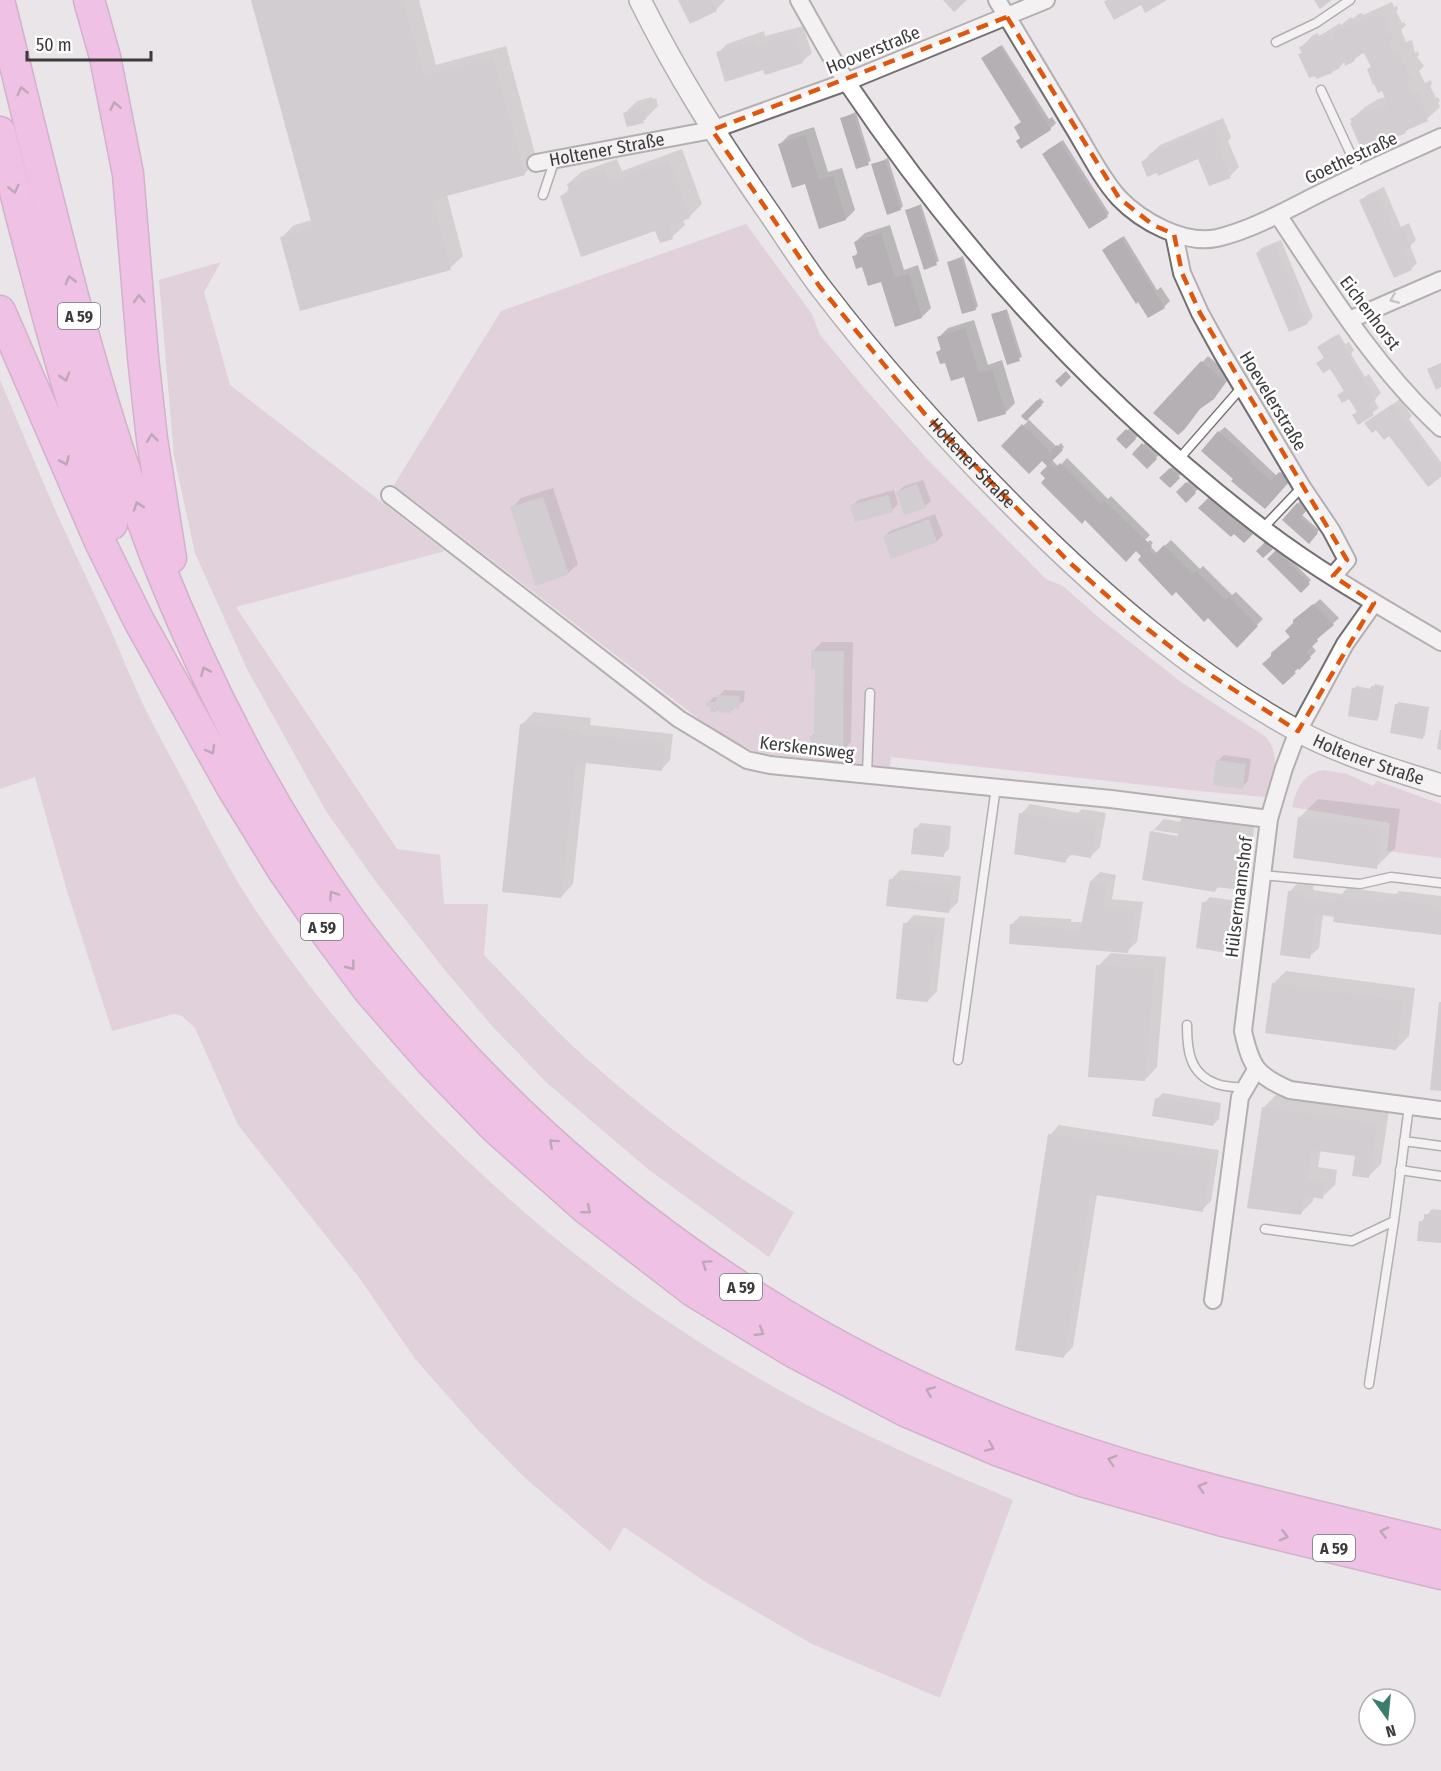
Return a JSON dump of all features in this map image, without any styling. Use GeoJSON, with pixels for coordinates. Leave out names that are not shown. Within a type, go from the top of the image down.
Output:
{"type":"FeatureCollection","features":[{"type":"Feature","properties":{"kind":"highway"},"geometry":{"type":"LineString","coordinates":[[89,1],[105,57],[128,174],[152,439],[182,620]]}},
{"type":"Feature","properties":{"kind":"highway","name":"A 59"},"geometry":{"type":"LineString","coordinates":[[0,4],[86,341],[144,525],[182,620],[212,686],[256,772],[306,856],[351,922],[453,1045],[517,1112],[604,1189],[707,1266],[809,1329],[917,1386],[1166,1491],[1441,1574]]}},
{"type":"Feature","properties":{"kind":"highway","name":"A 59"},"geometry":{"type":"LineString","coordinates":[[0,132],[56,348],[88,456],[135,585],[183,699],[231,786],[282,869],[369,991],[432,1063],[496,1129],[585,1208],[694,1292],[793,1352],[905,1411],[999,1451],[1082,1481],[1166,1491]]}},
{"type":"Feature","properties":{"kind":"highway"},"geometry":{"type":"LineString","coordinates":[[0,310],[100,542],[139,621],[183,699]]}},
{"type":"Feature","properties":{"kind":"highway","name":"A 59"},"geometry":{"type":"LineString","coordinates":[[1231,1509],[1441,1546]]}},
{"type":"Feature","properties":{"kind":"street","name":"Holtener Straße"},"geometry":{"type":"LineString","coordinates":[[640,0],[666,53],[712,130],[820,287],[924,413],[968,461],[1070,563],[1128,614],[1189,661],[1244,699],[1298,731],[1364,760],[1441,785]]}},
{"type":"Feature","properties":{"kind":"street"},"geometry":{"type":"LineString","coordinates":[[799,0],[846,82],[911,172],[971,249],[1013,297],[1103,391],[1179,459],[1263,528],[1374,603],[1441,642]]}},
{"type":"Feature","properties":{"kind":"street"},"geometry":{"type":"LineString","coordinates":[[997,0],[1094,162],[1119,198],[1154,225],[1174,234],[1198,239],[1215,238],[1278,215]]}},
{"type":"Feature","properties":{"kind":"street","name":"Hooverstraße"},"geometry":{"type":"LineString","coordinates":[[712,130],[846,82],[1046,0]]}},
{"type":"Feature","properties":{"kind":"street","name":"Holtener Straße"},"geometry":{"type":"LineString","coordinates":[[536,163],[712,130]]}},
{"type":"Feature","properties":{"kind":"street","name":"Goethestraße"},"geometry":{"type":"LineString","coordinates":[[1278,215],[1441,137]]}},
{"type":"Feature","properties":{"kind":"street","name":"Eichenhorst"},"geometry":{"type":"LineString","coordinates":[[1278,215],[1348,320],[1425,413],[1441,428]]}},
{"type":"Feature","properties":{"kind":"street","name":"Hoevelerstraße"},"geometry":{"type":"LineString","coordinates":[[1174,234],[1182,273],[1205,323],[1347,560],[1333,576]]}},
{"type":"Feature","properties":{"kind":"street"},"geometry":{"type":"LineString","coordinates":[[1348,320],[1441,280]]}},
{"type":"Feature","properties":{"kind":"street","name":"Kerskensweg"},"geometry":{"type":"LineString","coordinates":[[390,495],[680,719],[747,760],[770,765],[1112,799],[1269,819]]}},
{"type":"Feature","properties":{"kind":"street","name":"Holtener Straße"},"geometry":{"type":"LineString","coordinates":[[1298,731],[1345,644],[1374,603]]}},
{"type":"Feature","properties":{"kind":"street","name":"Hülsermannshof"},"geometry":{"type":"LineString","coordinates":[[1256,1070],[1247,1050],[1243,1031],[1261,875],[1269,819],[1298,731]]}},
{"type":"Feature","properties":{"kind":"street"},"geometry":{"type":"LineString","coordinates":[[1213,1300],[1240,1097],[1256,1070],[1274,1083],[1290,1090],[1441,1110]]}},
{"type":"Feature","properties":{"kind":"lane"},"geometry":{"type":"LineString","coordinates":[[1276,42],[1316,23],[1350,0]]}},
{"type":"Feature","properties":{"kind":"lane"},"geometry":{"type":"LineString","coordinates":[[1321,90],[1360,174]]}},
{"type":"Feature","properties":{"kind":"lane"},"geometry":{"type":"LineString","coordinates":[[543,195],[555,159]]}},
{"type":"Feature","properties":{"kind":"lane"},"geometry":{"type":"LineString","coordinates":[[1179,459],[1242,387]]}},
{"type":"Feature","properties":{"kind":"lane"},"geometry":{"type":"LineString","coordinates":[[1263,528],[1302,487]]}},
{"type":"Feature","properties":{"kind":"lane"},"geometry":{"type":"LineString","coordinates":[[867,774],[870,693]]}},
{"type":"Feature","properties":{"kind":"lane"},"geometry":{"type":"LineString","coordinates":[[958,1060],[996,787]]}},
{"type":"Feature","properties":{"kind":"lane"},"geometry":{"type":"LineString","coordinates":[[1261,875],[1360,884],[1391,877],[1441,883]]}},
{"type":"Feature","properties":{"kind":"lane"},"geometry":{"type":"LineString","coordinates":[[1187,1025],[1187,1045],[1196,1069],[1216,1084],[1245,1088]]}},
{"type":"Feature","properties":{"kind":"lane"},"geometry":{"type":"LineString","coordinates":[[1369,1384],[1409,1106]]}},
{"type":"Feature","properties":{"kind":"lane"},"geometry":{"type":"LineString","coordinates":[[1404,1141],[1441,1146]]}},
{"type":"Feature","properties":{"kind":"lane"},"geometry":{"type":"LineString","coordinates":[[1400,1170],[1441,1176]]}},
{"type":"Feature","properties":{"kind":"lane"},"geometry":{"type":"LineString","coordinates":[[1265,1229],[1352,1241],[1394,1221]]}},
{"type":"Feature","properties":{"kind":"highlighted area"},"geometry":{"type":"Polygon","coordinates":[[[1007,17],[1119,198],[1153,225],[1174,234],[1182,273],[1200,313],[1347,560],[1333,576],[1374,603],[1298,731],[1189,661],[1128,614],[1070,563],[924,413],[820,287],[712,130],[1007,17]]]}},
{"type":"Feature","properties":{"kind":"shaded area"},"geometry":{"type":"Polygon","coordinates":[[[746,224],[812,314],[820,335],[866,390],[927,459],[1046,579],[1063,586],[1098,617],[1181,682],[1266,737],[1271,744],[1275,759],[1265,797],[891,757],[890,767],[761,754],[721,736],[394,485],[501,311],[746,224]]]}},
{"type":"Feature","properties":{"kind":"shaded area"},"geometry":{"type":"Polygon","coordinates":[[[221,262],[204,292],[230,385],[445,551],[236,607],[397,849],[440,855],[444,904],[488,904],[484,955],[574,1047],[636,1101],[713,1159],[794,1212],[769,1257],[649,1170],[547,1083],[493,1027],[376,882],[326,811],[247,669],[195,553],[174,456],[159,280],[221,262]]]}},
{"type":"Feature","properties":{"kind":"shaded area"},"geometry":{"type":"Polygon","coordinates":[[[0,380],[138,695],[220,850],[260,917],[313,990],[371,1060],[432,1126],[498,1189],[567,1247],[639,1302],[714,1352],[792,1397],[874,1438],[1013,1500],[940,1698],[812,1644],[707,1583],[624,1527],[610,1551],[524,1477],[477,1429],[416,1360],[358,1276],[238,1125],[195,1028],[182,1016],[174,1014],[112,1031],[67,891],[35,777],[0,789],[0,380]]]}},
{"type":"Feature","properties":{"kind":"shaded area"},"geometry":{"type":"Polygon","coordinates":[[[1324,770],[1347,774],[1373,786],[1377,781],[1441,804],[1441,858],[1387,851],[1390,823],[1292,807],[1302,782],[1311,774],[1324,770]]]}},
{"type":"Feature","properties":{"kind":"building"},"geometry":{"type":"Polygon","coordinates":[[[251,0],[403,0],[424,76],[493,57],[525,175],[432,200],[451,270],[300,311],[280,237],[313,228],[251,0]]]}},
{"type":"Feature","properties":{"kind":"building"},"geometry":{"type":"Polygon","coordinates":[[[678,0],[712,0],[717,11],[690,24],[678,0]]]}},
{"type":"Feature","properties":{"kind":"building"},"geometry":{"type":"Polygon","coordinates":[[[943,0],[967,0],[954,12],[943,0]]]}},
{"type":"Feature","properties":{"kind":"building"},"geometry":{"type":"Polygon","coordinates":[[[1107,0],[1167,0],[1145,13],[1141,5],[1114,20],[1104,2],[1107,0]]]}},
{"type":"Feature","properties":{"kind":"building"},"geometry":{"type":"Polygon","coordinates":[[[1314,0],[1332,0],[1320,9],[1314,0]]]}},
{"type":"Feature","properties":{"kind":"building"},"geometry":{"type":"Polygon","coordinates":[[[1379,13],[1387,23],[1384,24],[1389,35],[1391,34],[1394,39],[1388,42],[1394,54],[1400,51],[1402,64],[1405,63],[1407,69],[1405,70],[1413,80],[1407,83],[1412,94],[1418,92],[1421,98],[1418,99],[1423,110],[1426,109],[1428,121],[1405,131],[1406,133],[1394,138],[1393,136],[1362,151],[1350,119],[1365,110],[1366,112],[1375,107],[1376,111],[1388,106],[1382,91],[1378,93],[1373,85],[1367,69],[1371,67],[1364,53],[1353,58],[1355,61],[1345,66],[1344,62],[1332,73],[1316,79],[1315,76],[1309,78],[1298,54],[1302,53],[1299,47],[1305,45],[1306,47],[1316,39],[1317,42],[1327,34],[1330,40],[1336,37],[1333,31],[1339,29],[1340,31],[1349,24],[1350,27],[1379,13]]]}},
{"type":"Feature","properties":{"kind":"building"},"geometry":{"type":"Polygon","coordinates":[[[794,34],[803,63],[765,75],[763,70],[725,82],[716,52],[755,40],[756,44],[794,34]]]}},
{"type":"Feature","properties":{"kind":"building"},"geometry":{"type":"Polygon","coordinates":[[[1000,46],[1051,130],[1021,149],[1016,141],[1020,138],[1014,127],[1021,122],[981,58],[1000,46]]]}},
{"type":"Feature","properties":{"kind":"building"},"geometry":{"type":"Polygon","coordinates":[[[640,108],[646,120],[643,120],[644,123],[627,127],[623,113],[640,108]]]}},
{"type":"Feature","properties":{"kind":"building"},"geometry":{"type":"Polygon","coordinates":[[[854,114],[869,165],[856,169],[840,118],[854,114]]]}},
{"type":"Feature","properties":{"kind":"building"},"geometry":{"type":"Polygon","coordinates":[[[1214,126],[1223,148],[1219,150],[1231,178],[1209,186],[1198,159],[1158,176],[1157,173],[1147,177],[1141,162],[1150,158],[1149,154],[1214,126]]]}},
{"type":"Feature","properties":{"kind":"building"},"geometry":{"type":"Polygon","coordinates":[[[805,135],[819,180],[833,176],[846,220],[819,229],[805,184],[792,188],[778,144],[805,135]]]}},
{"type":"Feature","properties":{"kind":"building"},"geometry":{"type":"Polygon","coordinates":[[[1060,142],[1108,217],[1089,229],[1042,154],[1060,142]]]}},
{"type":"Feature","properties":{"kind":"building"},"geometry":{"type":"Polygon","coordinates":[[[885,160],[901,210],[887,215],[871,164],[885,160]]]}},
{"type":"Feature","properties":{"kind":"building"},"geometry":{"type":"Polygon","coordinates":[[[669,161],[690,218],[669,226],[673,239],[660,243],[655,231],[581,257],[560,196],[570,193],[567,184],[605,170],[609,182],[669,161]]]}},
{"type":"Feature","properties":{"kind":"building"},"geometry":{"type":"Polygon","coordinates":[[[1378,192],[1395,232],[1403,228],[1411,247],[1404,250],[1412,270],[1394,278],[1359,200],[1378,192]]]}},
{"type":"Feature","properties":{"kind":"building"},"geometry":{"type":"Polygon","coordinates":[[[919,206],[937,265],[924,270],[905,210],[919,206]]]}},
{"type":"Feature","properties":{"kind":"building"},"geometry":{"type":"Polygon","coordinates":[[[881,233],[895,278],[909,274],[922,318],[895,327],[881,282],[868,286],[862,267],[856,269],[852,256],[858,255],[854,242],[881,233]]]}},
{"type":"Feature","properties":{"kind":"building"},"geometry":{"type":"Polygon","coordinates":[[[1121,238],[1165,308],[1148,318],[1138,302],[1136,304],[1102,250],[1121,238]]]}},
{"type":"Feature","properties":{"kind":"building"},"geometry":{"type":"Polygon","coordinates":[[[1275,245],[1308,324],[1289,332],[1256,253],[1275,245]]]}},
{"type":"Feature","properties":{"kind":"building"},"geometry":{"type":"Polygon","coordinates":[[[961,258],[976,310],[962,314],[947,262],[961,258]]]}},
{"type":"Feature","properties":{"kind":"building"},"geometry":{"type":"Polygon","coordinates":[[[1005,310],[1020,361],[1007,365],[991,314],[1005,310]]]}},
{"type":"Feature","properties":{"kind":"building"},"geometry":{"type":"Polygon","coordinates":[[[965,328],[979,373],[992,369],[1006,414],[978,422],[964,377],[951,381],[945,363],[940,364],[936,352],[941,350],[937,337],[965,328]]]}},
{"type":"Feature","properties":{"kind":"building"},"geometry":{"type":"Polygon","coordinates":[[[1336,335],[1376,400],[1368,405],[1374,415],[1358,425],[1352,415],[1357,412],[1349,399],[1342,403],[1337,395],[1344,391],[1330,369],[1323,373],[1316,363],[1324,358],[1317,347],[1336,335]]]}},
{"type":"Feature","properties":{"kind":"building"},"geometry":{"type":"Polygon","coordinates":[[[1201,361],[1226,382],[1214,399],[1200,409],[1178,435],[1153,413],[1201,361]]]}},
{"type":"Feature","properties":{"kind":"building"},"geometry":{"type":"Polygon","coordinates":[[[1441,363],[1441,387],[1436,390],[1427,369],[1441,363]]]}},
{"type":"Feature","properties":{"kind":"building"},"geometry":{"type":"Polygon","coordinates":[[[1066,371],[1071,377],[1061,387],[1055,381],[1066,371]]]}},
{"type":"Feature","properties":{"kind":"building"},"geometry":{"type":"Polygon","coordinates":[[[1037,400],[1042,405],[1026,421],[1021,416],[1037,400]]]}},
{"type":"Feature","properties":{"kind":"building"},"geometry":{"type":"Polygon","coordinates":[[[1393,404],[1441,468],[1441,477],[1428,487],[1389,436],[1384,440],[1376,430],[1372,433],[1364,423],[1393,404]]]}},
{"type":"Feature","properties":{"kind":"building"},"geometry":{"type":"Polygon","coordinates":[[[1022,424],[1050,452],[1057,445],[1063,450],[1050,463],[1055,468],[1060,463],[1101,504],[1104,501],[1152,546],[1149,550],[1154,555],[1164,545],[1193,574],[1196,571],[1225,600],[1229,597],[1258,626],[1237,648],[1208,618],[1204,622],[1176,592],[1172,596],[1138,560],[1141,556],[1136,551],[1126,562],[1085,520],[1082,524],[1041,483],[1045,478],[1040,473],[1047,466],[1042,461],[1029,474],[1001,446],[1022,424]]]}},
{"type":"Feature","properties":{"kind":"building"},"geometry":{"type":"Polygon","coordinates":[[[1126,429],[1136,439],[1126,449],[1116,439],[1126,429]]]}},
{"type":"Feature","properties":{"kind":"building"},"geometry":{"type":"Polygon","coordinates":[[[1218,431],[1271,481],[1279,472],[1290,481],[1265,509],[1231,481],[1233,479],[1201,451],[1218,431]]]}},
{"type":"Feature","properties":{"kind":"building"},"geometry":{"type":"Polygon","coordinates":[[[1142,443],[1157,459],[1147,469],[1132,454],[1142,443]]]}},
{"type":"Feature","properties":{"kind":"building"},"geometry":{"type":"Polygon","coordinates":[[[1170,468],[1180,478],[1170,488],[1159,478],[1170,468]]]}},
{"type":"Feature","properties":{"kind":"building"},"geometry":{"type":"Polygon","coordinates":[[[1186,482],[1196,493],[1186,503],[1176,492],[1186,482]]]}},
{"type":"Feature","properties":{"kind":"building"},"geometry":{"type":"Polygon","coordinates":[[[917,484],[926,508],[904,515],[896,492],[917,484]]]}},
{"type":"Feature","properties":{"kind":"building"},"geometry":{"type":"Polygon","coordinates":[[[888,495],[893,512],[855,522],[850,505],[888,495]]]}},
{"type":"Feature","properties":{"kind":"building"},"geometry":{"type":"Polygon","coordinates":[[[543,497],[569,574],[536,586],[510,507],[543,497]]]}},
{"type":"Feature","properties":{"kind":"building"},"geometry":{"type":"Polygon","coordinates":[[[1208,498],[1253,534],[1244,543],[1234,534],[1231,537],[1198,508],[1208,498]]]}},
{"type":"Feature","properties":{"kind":"building"},"geometry":{"type":"Polygon","coordinates":[[[1297,503],[1306,511],[1300,518],[1318,533],[1309,544],[1282,520],[1297,503]]]}},
{"type":"Feature","properties":{"kind":"building"},"geometry":{"type":"Polygon","coordinates":[[[929,519],[937,542],[891,559],[883,536],[929,519]]]}},
{"type":"Feature","properties":{"kind":"building"},"geometry":{"type":"Polygon","coordinates":[[[1265,542],[1273,549],[1263,558],[1256,551],[1265,542]]]}},
{"type":"Feature","properties":{"kind":"building"},"geometry":{"type":"Polygon","coordinates":[[[1276,550],[1310,584],[1301,593],[1267,559],[1276,550]]]}},
{"type":"Feature","properties":{"kind":"building"},"geometry":{"type":"Polygon","coordinates":[[[1313,604],[1334,625],[1317,639],[1318,641],[1306,652],[1311,658],[1299,670],[1298,668],[1294,672],[1296,673],[1283,685],[1262,664],[1290,637],[1285,631],[1293,620],[1313,604]]]}},
{"type":"Feature","properties":{"kind":"building"},"geometry":{"type":"Polygon","coordinates":[[[811,651],[844,651],[843,753],[810,752],[810,736],[814,736],[815,669],[811,669],[811,651]]]}},
{"type":"Feature","properties":{"kind":"building"},"geometry":{"type":"Polygon","coordinates":[[[1371,686],[1383,688],[1377,721],[1348,716],[1352,688],[1370,691],[1371,686]]]}},
{"type":"Feature","properties":{"kind":"building"},"geometry":{"type":"Polygon","coordinates":[[[717,695],[740,696],[739,709],[731,708],[731,713],[719,712],[717,708],[716,712],[710,712],[710,707],[706,707],[706,702],[716,702],[717,695]]]}},
{"type":"Feature","properties":{"kind":"building"},"geometry":{"type":"Polygon","coordinates":[[[1395,704],[1428,709],[1423,739],[1390,733],[1395,704]]]}},
{"type":"Feature","properties":{"kind":"building"},"geometry":{"type":"Polygon","coordinates":[[[520,724],[579,731],[579,734],[665,743],[662,771],[576,762],[561,898],[502,892],[520,724]]]}},
{"type":"Feature","properties":{"kind":"building"},"geometry":{"type":"Polygon","coordinates":[[[1441,730],[1441,750],[1437,749],[1441,730]]]}},
{"type":"Feature","properties":{"kind":"building"},"geometry":{"type":"Polygon","coordinates":[[[1216,760],[1246,764],[1243,789],[1213,785],[1216,760]]]}},
{"type":"Feature","properties":{"kind":"building"},"geometry":{"type":"Polygon","coordinates":[[[1019,813],[1071,822],[1071,818],[1097,822],[1091,858],[1067,854],[1066,863],[1014,854],[1019,813]]]}},
{"type":"Feature","properties":{"kind":"building"},"geometry":{"type":"Polygon","coordinates":[[[1298,817],[1382,828],[1377,869],[1293,858],[1298,817]]]}},
{"type":"Feature","properties":{"kind":"building"},"geometry":{"type":"Polygon","coordinates":[[[1181,818],[1236,824],[1246,836],[1240,890],[1216,887],[1215,892],[1142,880],[1150,831],[1178,836],[1181,818]]]}},
{"type":"Feature","properties":{"kind":"building"},"geometry":{"type":"Polygon","coordinates":[[[914,828],[946,832],[944,857],[911,854],[914,828]]]}},
{"type":"Feature","properties":{"kind":"building"},"geometry":{"type":"Polygon","coordinates":[[[889,879],[952,885],[949,913],[886,906],[889,879]]]}},
{"type":"Feature","properties":{"kind":"building"},"geometry":{"type":"Polygon","coordinates":[[[1090,881],[1107,884],[1103,908],[1135,910],[1128,953],[1009,944],[1010,924],[1063,927],[1062,930],[1080,931],[1090,881]]]}},
{"type":"Feature","properties":{"kind":"building"},"geometry":{"type":"Polygon","coordinates":[[[1288,891],[1305,893],[1305,899],[1336,903],[1337,897],[1432,905],[1432,909],[1441,910],[1441,935],[1333,922],[1334,917],[1316,914],[1310,959],[1280,955],[1288,891]]]}},
{"type":"Feature","properties":{"kind":"building"},"geometry":{"type":"Polygon","coordinates":[[[1202,902],[1234,906],[1228,953],[1196,948],[1202,902]]]}},
{"type":"Feature","properties":{"kind":"building"},"geometry":{"type":"Polygon","coordinates":[[[903,923],[936,926],[928,1002],[896,999],[903,923]]]}},
{"type":"Feature","properties":{"kind":"building"},"geometry":{"type":"Polygon","coordinates":[[[1096,965],[1154,969],[1145,1081],[1088,1077],[1096,965]]]}},
{"type":"Feature","properties":{"kind":"building"},"geometry":{"type":"Polygon","coordinates":[[[1272,983],[1403,1001],[1396,1050],[1265,1033],[1272,983]]]}},
{"type":"Feature","properties":{"kind":"building"},"geometry":{"type":"Polygon","coordinates":[[[1439,1002],[1441,1002],[1441,1091],[1430,1090],[1439,1002]]]}},
{"type":"Feature","properties":{"kind":"building"},"geometry":{"type":"Polygon","coordinates":[[[1155,1098],[1216,1108],[1213,1126],[1152,1116],[1155,1098]]]}},
{"type":"Feature","properties":{"kind":"building"},"geometry":{"type":"Polygon","coordinates":[[[1262,1107],[1377,1124],[1369,1178],[1352,1176],[1355,1156],[1311,1150],[1307,1180],[1325,1182],[1323,1199],[1304,1196],[1301,1215],[1247,1208],[1262,1107]]]}},
{"type":"Feature","properties":{"kind":"building"},"geometry":{"type":"Polygon","coordinates":[[[1048,1134],[1211,1159],[1203,1212],[1090,1194],[1064,1358],[1015,1350],[1048,1134]]]}},
{"type":"Feature","properties":{"kind":"building"},"geometry":{"type":"Polygon","coordinates":[[[1424,1214],[1441,1216],[1441,1243],[1417,1241],[1419,1221],[1424,1222],[1424,1214]]]}}]}
